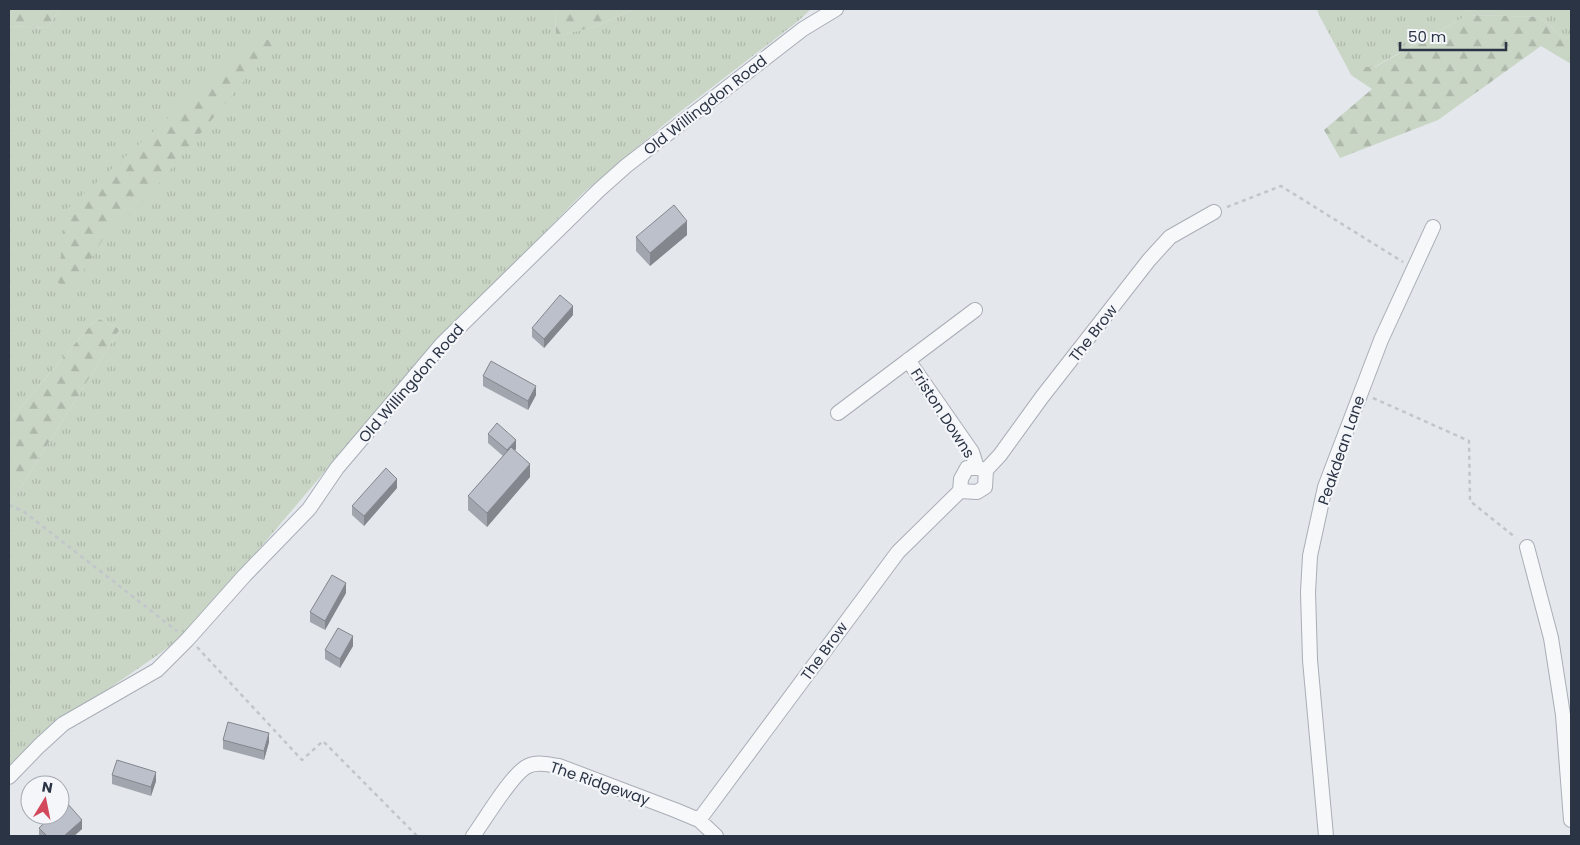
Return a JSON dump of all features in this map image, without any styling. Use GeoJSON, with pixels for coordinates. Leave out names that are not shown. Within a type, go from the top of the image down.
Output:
{"type":"FeatureCollection","features":[{"type":"Feature","properties":{"kind":"street","name":"Old Willingdon Road"},"geometry":{"type":"LineString","coordinates":[[9,776],[63,724],[150,675],[188,640],[245,575],[309,509],[337,468],[442,344],[626,166],[803,29],[836,9]]}},
{"type":"Feature","properties":{"kind":"street","name":"The Brow"},"geometry":{"type":"LineString","coordinates":[[699,820],[898,552],[960,491],[961,479],[967,468],[982,469],[1000,455],[1042,397],[1149,260],[1170,237],[1214,212]]}},
{"type":"Feature","properties":{"kind":"street","name":"Peakdean Lane"},"geometry":{"type":"LineString","coordinates":[[1326,836],[1310,660],[1308,592],[1310,556],[1326,487],[1361,393],[1381,340],[1433,227]]}},
{"type":"Feature","properties":{"kind":"street","name":"Friston Downs"},"geometry":{"type":"LineString","coordinates":[[838,413],[975,310]]}},
{"type":"Feature","properties":{"kind":"street","name":"Friston Downs"},"geometry":{"type":"LineString","coordinates":[[908,360],[982,469]]}},
{"type":"Feature","properties":{"kind":"street","name":"The Brow"},"geometry":{"type":"LineString","coordinates":[[960,491],[977,492],[985,487],[982,469]]}},
{"type":"Feature","properties":{"kind":"street"},"geometry":{"type":"LineString","coordinates":[[1527,547],[1551,638],[1563,715],[1571,820]]}},
{"type":"Feature","properties":{"kind":"street","name":"The Ridgeway"},"geometry":{"type":"LineString","coordinates":[[473,836],[516,777],[528,766],[541,763],[559,766],[667,806],[699,820],[716,836]]}},
{"type":"Feature","properties":{"kind":"path"},"geometry":{"type":"LineString","coordinates":[[1214,212],[1281,186],[1413,268]]}},
{"type":"Feature","properties":{"kind":"path"},"geometry":{"type":"LineString","coordinates":[[1361,393],[1469,441],[1470,500],[1527,547]]}},
{"type":"Feature","properties":{"kind":"path"},"geometry":{"type":"LineString","coordinates":[[9,505],[23,511],[188,640],[302,760],[323,741],[417,836]]}},
{"type":"Feature","properties":{"kind":"green space"},"geometry":{"type":"Polygon","coordinates":[[[9,9],[60,9],[47,28],[9,26],[9,9]]]}},
{"type":"Feature","properties":{"kind":"green space"},"geometry":{"type":"Polygon","coordinates":[[[60,9],[555,9],[556,36],[595,27],[631,10],[811,9],[797,22],[672,118],[582,194],[415,365],[193,627],[162,652],[69,716],[9,769],[9,506],[120,329],[97,318],[9,421],[9,26],[47,28],[60,9]]]}},
{"type":"Feature","properties":{"kind":"green space"},"geometry":{"type":"Polygon","coordinates":[[[555,9],[649,9],[631,10],[595,27],[556,36],[555,9]]]}},
{"type":"Feature","properties":{"kind":"green space"},"geometry":{"type":"Polygon","coordinates":[[[1317,9],[1571,9],[1571,38],[1562,37],[1540,17],[1468,15],[1374,67],[1347,67],[1317,9]]]}},
{"type":"Feature","properties":{"kind":"green space"},"geometry":{"type":"Polygon","coordinates":[[[1468,15],[1540,17],[1562,37],[1571,38],[1571,64],[1541,46],[1438,120],[1340,158],[1324,130],[1372,89],[1351,75],[1347,67],[1375,67],[1468,15]]]}},
{"type":"Feature","properties":{"kind":"green space"},"geometry":{"type":"Polygon","coordinates":[[[257,38],[277,41],[136,211],[111,226],[73,288],[58,283],[66,210],[257,38]]]}},
{"type":"Feature","properties":{"kind":"green space"},"geometry":{"type":"Polygon","coordinates":[[[97,318],[120,329],[9,506],[9,421],[97,318]]]}},
{"type":"Feature","properties":{"kind":"building"},"geometry":{"type":"Polygon","coordinates":[[[674,205],[687,221],[650,253],[636,237],[674,205]]]}},
{"type":"Feature","properties":{"kind":"building"},"geometry":{"type":"Polygon","coordinates":[[[560,295],[573,306],[544,339],[532,328],[560,295]]]}},
{"type":"Feature","properties":{"kind":"building"},"geometry":{"type":"Polygon","coordinates":[[[491,361],[536,386],[528,401],[483,376],[491,361]]]}},
{"type":"Feature","properties":{"kind":"building"},"geometry":{"type":"Polygon","coordinates":[[[497,423],[516,440],[507,450],[488,434],[497,423]]]}},
{"type":"Feature","properties":{"kind":"building"},"geometry":{"type":"Polygon","coordinates":[[[511,447],[530,464],[487,513],[468,496],[511,447]]]}},
{"type":"Feature","properties":{"kind":"building"},"geometry":{"type":"Polygon","coordinates":[[[386,468],[397,479],[364,516],[352,506],[386,468]]]}},
{"type":"Feature","properties":{"kind":"building"},"geometry":{"type":"Polygon","coordinates":[[[332,575],[346,583],[325,621],[310,612],[332,575]]]}},
{"type":"Feature","properties":{"kind":"building"},"geometry":{"type":"Polygon","coordinates":[[[338,628],[353,636],[340,659],[325,650],[338,628]]]}},
{"type":"Feature","properties":{"kind":"building"},"geometry":{"type":"Polygon","coordinates":[[[228,722],[269,733],[264,751],[223,740],[228,722]]]}},
{"type":"Feature","properties":{"kind":"building"},"geometry":{"type":"Polygon","coordinates":[[[117,760],[156,772],[151,787],[112,775],[117,760]]]}},
{"type":"Feature","properties":{"kind":"building"},"geometry":{"type":"Polygon","coordinates":[[[70,806],[82,820],[64,836],[47,836],[39,828],[42,825],[70,825],[70,806]]]}}]}
